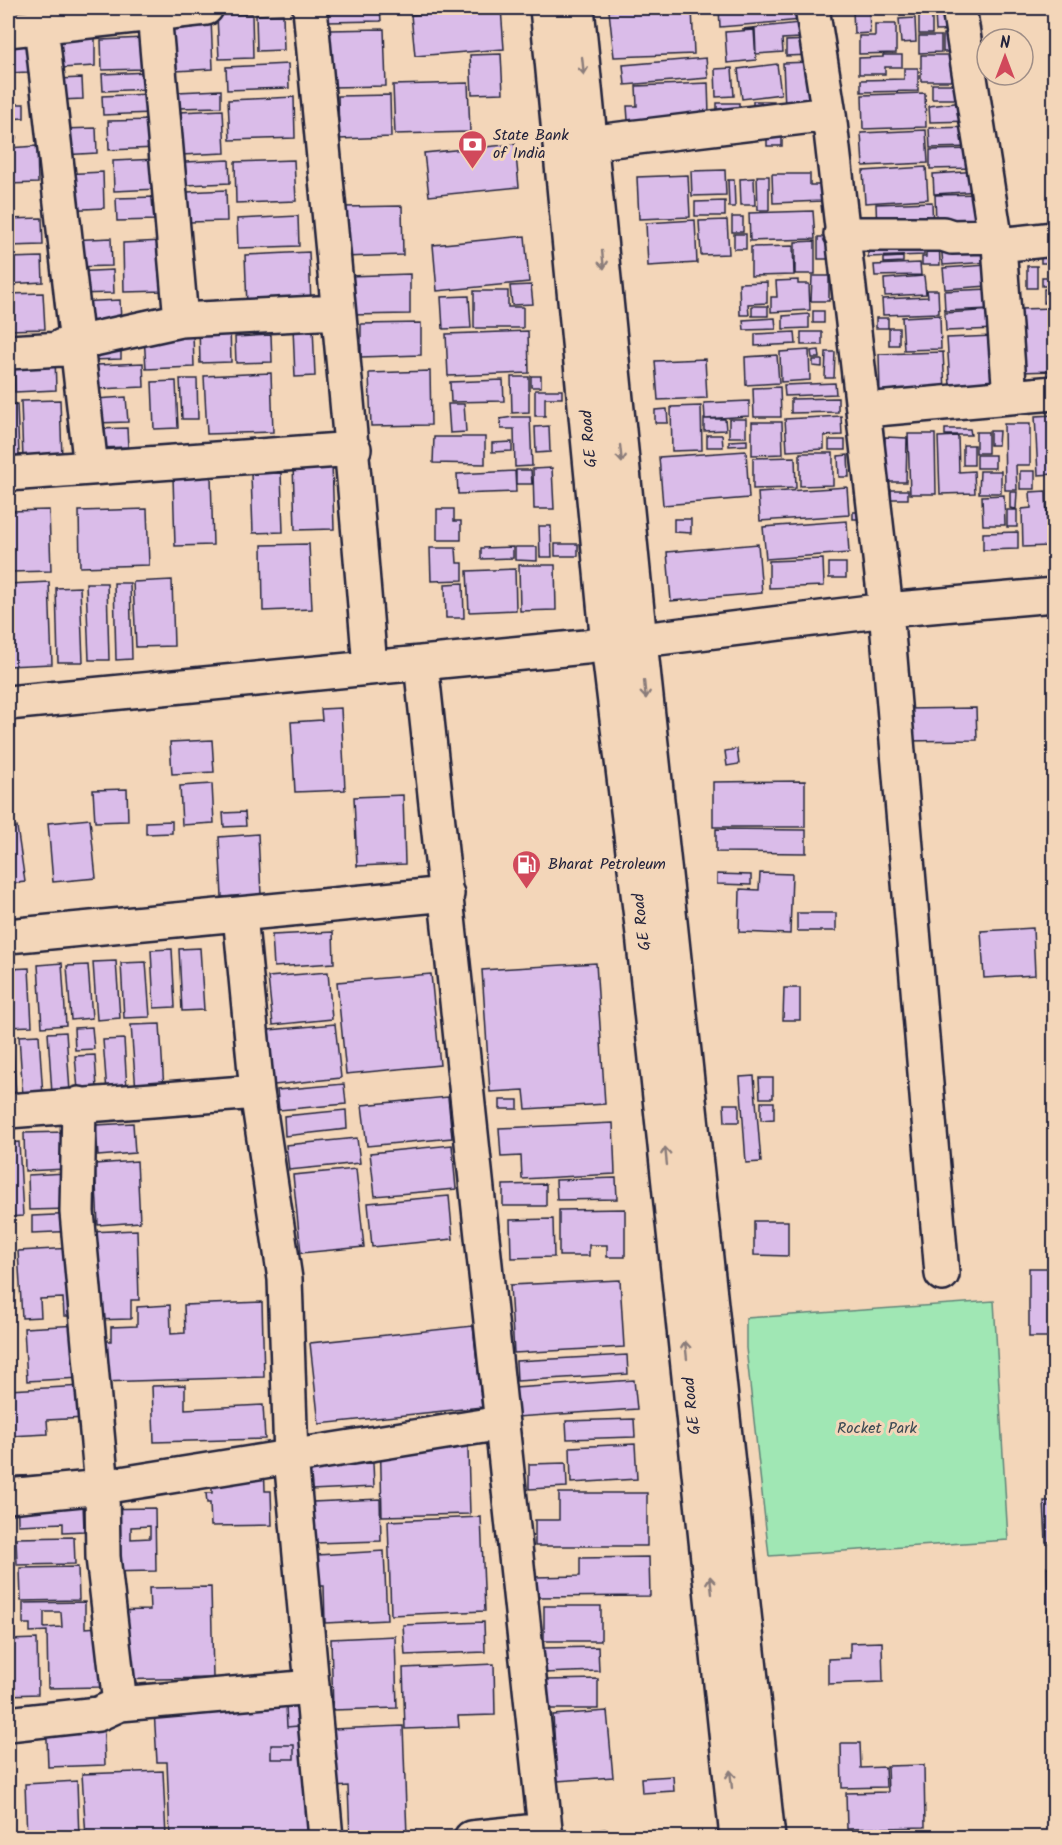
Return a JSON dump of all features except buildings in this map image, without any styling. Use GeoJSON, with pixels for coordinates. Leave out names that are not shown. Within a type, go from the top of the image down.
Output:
{"type":"FeatureCollection","features":[{"type":"Feature","properties":{"kind":"street"},"geometry":{"type":"LineString","coordinates":[[8,30],[206,8]]}},
{"type":"Feature","properties":{"kind":"street"},"geometry":{"type":"LineString","coordinates":[[310,8],[338,312],[354,448],[370,668]]}},
{"type":"Feature","properties":{"kind":"street","name":"GE Road"},"geometry":{"type":"LineString","coordinates":[[547,8],[576,144]]}},
{"type":"Feature","properties":{"kind":"street","name":"GE Road"},"geometry":{"type":"LineString","coordinates":[[578,8],[576,144],[624,643],[643,934],[714,1464],[768,1838]]}},
{"type":"Feature","properties":{"kind":"street"},"geometry":{"type":"LineString","coordinates":[[812,8],[829,114],[841,234],[865,410],[886,610],[942,1274]]}},
{"type":"Feature","properties":{"kind":"street"},"geometry":{"type":"LineString","coordinates":[[959,8],[997,240],[1010,397]]}},
{"type":"Feature","properties":{"kind":"street"},"geometry":{"type":"LineString","coordinates":[[154,13],[181,320]]}},
{"type":"Feature","properties":{"kind":"street"},"geometry":{"type":"LineString","coordinates":[[41,26],[91,468]]}},
{"type":"Feature","properties":{"kind":"street"},"geometry":{"type":"LineString","coordinates":[[576,144],[829,114]]}},
{"type":"Feature","properties":{"kind":"street"},"geometry":{"type":"LineString","coordinates":[[841,234],[997,240],[1054,239]]}},
{"type":"Feature","properties":{"kind":"street"},"geometry":{"type":"LineString","coordinates":[[8,351],[62,349],[62,346],[181,320],[338,312]]}},
{"type":"Feature","properties":{"kind":"street"},"geometry":{"type":"LineString","coordinates":[[865,410],[1054,393]]}},
{"type":"Feature","properties":{"kind":"street"},"geometry":{"type":"LineString","coordinates":[[8,474],[354,448]]}},
{"type":"Feature","properties":{"kind":"street"},"geometry":{"type":"LineString","coordinates":[[8,703],[624,643],[886,610],[1054,595]]}},
{"type":"Feature","properties":{"kind":"street"},"geometry":{"type":"LineString","coordinates":[[421,663],[545,1834],[471,1838]]}},
{"type":"Feature","properties":{"kind":"street"},"geometry":{"type":"LineString","coordinates":[[8,936],[447,894]]}},
{"type":"Feature","properties":{"kind":"street"},"geometry":{"type":"LineString","coordinates":[[240,915],[257,1092],[285,1279],[291,1457],[326,1838]]}},
{"type":"Feature","properties":{"kind":"street"},"geometry":{"type":"LineString","coordinates":[[8,1111],[257,1092]]}},
{"type":"Feature","properties":{"kind":"street"},"geometry":{"type":"LineString","coordinates":[[79,1104],[77,1212],[102,1487],[103,1557],[120,1704]]}},
{"type":"Feature","properties":{"kind":"street"},"geometry":{"type":"LineString","coordinates":[[8,1496],[102,1487],[502,1423]]}},
{"type":"Feature","properties":{"kind":"street","name":"GE Road"},"geometry":{"type":"LineString","coordinates":[[714,1464],[737,1838]]}},
{"type":"Feature","properties":{"kind":"street"},"geometry":{"type":"LineString","coordinates":[[8,1724],[98,1714],[120,1704],[312,1687]]}},
{"type":"Feature","properties":{"kind":"green space","name":"Rocket Park"},"geometry":{"type":"Polygon","coordinates":[[[994,1301],[1008,1540],[769,1556],[746,1348],[746,1318],[994,1301]]]}},
{"type":"Feature","properties":{"kind":"place","name":"State Bank of India"},"geometry":{"type":"Point","coordinates":[472,170]}},
{"type":"Feature","properties":{"kind":"place","name":"Bharat Petroleum"},"geometry":{"type":"Point","coordinates":[527,890]}}]}
